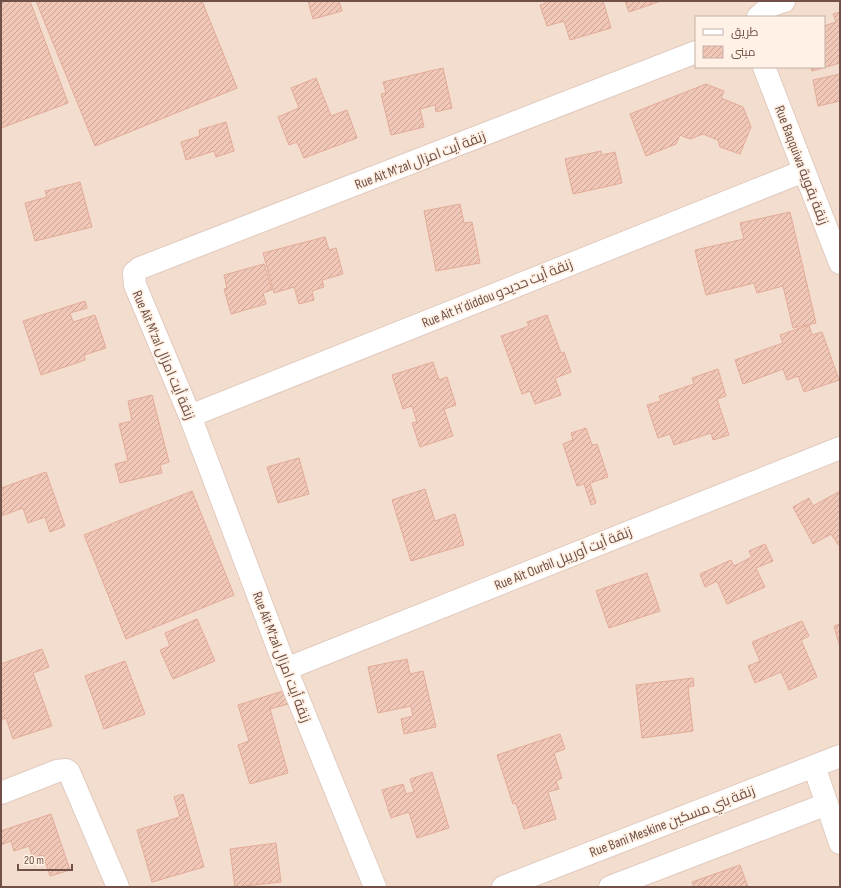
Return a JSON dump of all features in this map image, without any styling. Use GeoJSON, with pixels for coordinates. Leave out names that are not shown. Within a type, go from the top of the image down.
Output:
{"type":"FeatureCollection","features":[{"type":"Feature","properties":{"kind":"street"},"geometry":{"type":"LineString","coordinates":[[759,16],[772,5],[784,1]]}},
{"type":"Feature","properties":{"kind":"street","name":"Rue Ait M'zal زنقة أيت امزال"},"geometry":{"type":"LineString","coordinates":[[375,887],[286,669],[190,416],[135,286],[133,277],[136,270],[695,52]]}},
{"type":"Feature","properties":{"kind":"street","name":"Rue Baqquiwa زنقة بقوية"},"geometry":{"type":"LineString","coordinates":[[764,68],[840,263]]}},
{"type":"Feature","properties":{"kind":"street","name":"Rue Ait H´diddou زنقة أيت حديدو"},"geometry":{"type":"LineString","coordinates":[[190,416],[804,171]]}},
{"type":"Feature","properties":{"kind":"street","name":"Rue Ait Ourbil زنقة أيت أوريبل"},"geometry":{"type":"LineString","coordinates":[[286,669],[840,448]]}},
{"type":"Feature","properties":{"kind":"street","name":"Rue Bani Meskine زنقة بني مسكين"},"geometry":{"type":"LineString","coordinates":[[503,887],[840,756]]}},
{"type":"Feature","properties":{"kind":"street"},"geometry":{"type":"LineString","coordinates":[[814,766],[840,843]]}},
{"type":"Feature","properties":{"kind":"street"},"geometry":{"type":"LineString","coordinates":[[1,793],[57,771],[66,770],[69,772],[118,887]]}},
{"type":"Feature","properties":{"kind":"street"},"geometry":{"type":"LineString","coordinates":[[610,887],[827,804]]}},
{"type":"Feature","properties":{"kind":"shaded area"},"geometry":{"type":"Polygon","coordinates":[[[1,1],[840,1],[840,887],[1,887],[1,1]]]}},
{"type":"Feature","properties":{"kind":"building"},"geometry":{"type":"Polygon","coordinates":[[[1,1],[30,1],[68,103],[1,128],[1,1]]]}},
{"type":"Feature","properties":{"kind":"building"},"geometry":{"type":"Polygon","coordinates":[[[36,1],[202,1],[237,88],[95,146],[36,1]]]}},
{"type":"Feature","properties":{"kind":"building"},"geometry":{"type":"Polygon","coordinates":[[[308,1],[339,1],[342,11],[313,19],[308,1]]]}},
{"type":"Feature","properties":{"kind":"building"},"geometry":{"type":"Polygon","coordinates":[[[545,1],[603,1],[611,28],[570,40],[564,21],[547,26],[540,5],[546,3],[545,1]]]}},
{"type":"Feature","properties":{"kind":"building"},"geometry":{"type":"Polygon","coordinates":[[[625,1],[661,1],[629,12],[625,1]]]}},
{"type":"Feature","properties":{"kind":"building"},"geometry":{"type":"Polygon","coordinates":[[[840,12],[840,63],[825,67],[825,26],[836,22],[833,14],[840,12]]]}},
{"type":"Feature","properties":{"kind":"building"},"geometry":{"type":"Polygon","coordinates":[[[443,68],[452,108],[436,112],[435,105],[420,109],[424,127],[391,135],[381,94],[386,93],[383,82],[443,68]]]}},
{"type":"Feature","properties":{"kind":"building"},"geometry":{"type":"Polygon","coordinates":[[[810,68],[822,68],[812,71],[810,68]]]}},
{"type":"Feature","properties":{"kind":"building"},"geometry":{"type":"Polygon","coordinates":[[[840,74],[840,101],[818,106],[813,80],[840,74]]]}},
{"type":"Feature","properties":{"kind":"building"},"geometry":{"type":"Polygon","coordinates":[[[316,78],[331,116],[347,110],[357,138],[304,158],[297,142],[289,145],[278,117],[299,108],[291,88],[316,78]]]}},
{"type":"Feature","properties":{"kind":"building"},"geometry":{"type":"Polygon","coordinates":[[[706,84],[724,91],[721,98],[743,107],[751,127],[740,154],[720,147],[718,140],[703,134],[690,139],[680,135],[676,144],[646,156],[630,114],[706,84]]]}},
{"type":"Feature","properties":{"kind":"building"},"geometry":{"type":"Polygon","coordinates":[[[226,122],[234,151],[216,157],[214,151],[186,160],[181,142],[200,136],[199,130],[226,122]]]}},
{"type":"Feature","properties":{"kind":"building"},"geometry":{"type":"Polygon","coordinates":[[[601,151],[602,155],[615,152],[622,183],[573,194],[565,159],[601,151]]]}},
{"type":"Feature","properties":{"kind":"building"},"geometry":{"type":"Polygon","coordinates":[[[80,182],[92,227],[35,241],[25,203],[47,197],[45,191],[80,182]]]}},
{"type":"Feature","properties":{"kind":"building"},"geometry":{"type":"Polygon","coordinates":[[[460,204],[464,223],[472,222],[480,263],[436,271],[424,211],[460,204]]]}},
{"type":"Feature","properties":{"kind":"building"},"geometry":{"type":"Polygon","coordinates":[[[790,212],[816,323],[793,328],[783,286],[757,293],[754,283],[706,295],[695,250],[744,239],[740,223],[790,212]]]}},
{"type":"Feature","properties":{"kind":"building"},"geometry":{"type":"Polygon","coordinates":[[[325,237],[329,250],[336,248],[343,274],[322,280],[324,287],[312,291],[314,300],[299,304],[294,287],[274,293],[263,253],[325,237]]]}},
{"type":"Feature","properties":{"kind":"building"},"geometry":{"type":"Polygon","coordinates":[[[264,264],[272,290],[263,293],[266,304],[231,314],[224,289],[227,288],[224,275],[264,264]]]}},
{"type":"Feature","properties":{"kind":"building"},"geometry":{"type":"Polygon","coordinates":[[[85,301],[87,308],[70,313],[73,322],[95,315],[106,348],[84,355],[85,360],[41,375],[23,321],[85,301]]]}},
{"type":"Feature","properties":{"kind":"building"},"geometry":{"type":"Polygon","coordinates":[[[547,315],[561,353],[564,352],[571,372],[555,378],[561,395],[535,404],[530,391],[522,394],[501,336],[529,326],[527,322],[547,315]]]}},
{"type":"Feature","properties":{"kind":"building"},"geometry":{"type":"Polygon","coordinates":[[[809,325],[812,335],[822,332],[839,380],[804,392],[798,376],[787,380],[783,369],[743,384],[735,360],[783,343],[780,335],[809,325]]]}},
{"type":"Feature","properties":{"kind":"building"},"geometry":{"type":"Polygon","coordinates":[[[433,362],[439,380],[447,377],[456,405],[444,409],[453,436],[420,447],[412,423],[417,422],[412,406],[403,409],[392,375],[433,362]]]}},
{"type":"Feature","properties":{"kind":"building"},"geometry":{"type":"Polygon","coordinates":[[[718,369],[726,396],[717,399],[729,435],[713,440],[711,433],[674,445],[670,434],[658,438],[647,405],[661,401],[659,396],[694,384],[692,378],[718,369]]]}},
{"type":"Feature","properties":{"kind":"building"},"geometry":{"type":"Polygon","coordinates":[[[152,395],[169,462],[160,465],[162,473],[120,483],[115,464],[128,461],[119,424],[132,421],[128,401],[152,395]]]}},
{"type":"Feature","properties":{"kind":"building"},"geometry":{"type":"Polygon","coordinates":[[[586,428],[592,445],[597,444],[608,477],[590,483],[596,503],[591,505],[584,484],[577,486],[563,444],[573,440],[571,433],[586,428]]]}},
{"type":"Feature","properties":{"kind":"building"},"geometry":{"type":"Polygon","coordinates":[[[299,458],[309,494],[278,503],[267,467],[299,458]]]}},
{"type":"Feature","properties":{"kind":"building"},"geometry":{"type":"Polygon","coordinates":[[[46,472],[65,526],[50,532],[45,517],[28,523],[23,508],[1,516],[1,488],[46,472]]]}},
{"type":"Feature","properties":{"kind":"building"},"geometry":{"type":"Polygon","coordinates":[[[425,489],[435,521],[455,514],[464,545],[411,561],[392,500],[425,489]]]}},
{"type":"Feature","properties":{"kind":"building"},"geometry":{"type":"Polygon","coordinates":[[[192,491],[234,595],[126,639],[84,535],[192,491]]]}},
{"type":"Feature","properties":{"kind":"building"},"geometry":{"type":"Polygon","coordinates":[[[840,491],[840,547],[831,534],[813,544],[793,507],[809,498],[813,506],[840,491]]]}},
{"type":"Feature","properties":{"kind":"building"},"geometry":{"type":"Polygon","coordinates":[[[765,544],[773,561],[756,568],[765,587],[727,604],[717,581],[705,587],[700,574],[731,560],[734,566],[752,557],[749,551],[765,544]]]}},
{"type":"Feature","properties":{"kind":"building"},"geometry":{"type":"Polygon","coordinates":[[[647,573],[660,611],[609,628],[596,591],[647,573]]]}},
{"type":"Feature","properties":{"kind":"building"},"geometry":{"type":"Polygon","coordinates":[[[197,619],[215,661],[173,679],[160,650],[170,646],[165,633],[197,619]]]}},
{"type":"Feature","properties":{"kind":"building"},"geometry":{"type":"Polygon","coordinates":[[[802,621],[809,636],[801,640],[817,677],[789,690],[781,672],[755,683],[748,666],[760,661],[752,642],[802,621]]]}},
{"type":"Feature","properties":{"kind":"building"},"geometry":{"type":"Polygon","coordinates":[[[840,624],[840,647],[834,626],[840,624]]]}},
{"type":"Feature","properties":{"kind":"building"},"geometry":{"type":"Polygon","coordinates":[[[42,649],[49,667],[33,673],[52,726],[13,739],[6,718],[1,720],[1,664],[42,649]]]}},
{"type":"Feature","properties":{"kind":"building"},"geometry":{"type":"Polygon","coordinates":[[[407,659],[410,674],[423,671],[436,727],[404,734],[401,719],[413,716],[411,706],[378,713],[368,667],[407,659]]]}},
{"type":"Feature","properties":{"kind":"building"},"geometry":{"type":"Polygon","coordinates":[[[125,661],[145,714],[104,729],[85,676],[125,661]]]}},
{"type":"Feature","properties":{"kind":"building"},"geometry":{"type":"Polygon","coordinates":[[[693,678],[694,686],[688,687],[693,731],[642,738],[636,685],[693,678]]]}},
{"type":"Feature","properties":{"kind":"building"},"geometry":{"type":"Polygon","coordinates":[[[283,691],[288,704],[270,709],[288,773],[250,784],[238,745],[249,741],[238,705],[283,691]]]}},
{"type":"Feature","properties":{"kind":"building"},"geometry":{"type":"Polygon","coordinates":[[[560,734],[565,749],[554,753],[562,778],[556,781],[559,789],[548,792],[556,819],[524,829],[516,803],[513,804],[497,755],[560,734]]]}},
{"type":"Feature","properties":{"kind":"building"},"geometry":{"type":"Polygon","coordinates":[[[432,772],[449,828],[417,838],[409,812],[391,818],[382,790],[403,784],[406,794],[414,792],[410,779],[432,772]]]}},
{"type":"Feature","properties":{"kind":"building"},"geometry":{"type":"Polygon","coordinates":[[[183,794],[204,867],[152,882],[137,830],[180,817],[174,797],[183,794]]]}},
{"type":"Feature","properties":{"kind":"building"},"geometry":{"type":"Polygon","coordinates":[[[51,814],[70,870],[50,876],[43,855],[33,858],[29,846],[14,851],[11,841],[1,845],[1,831],[51,814]]]}},
{"type":"Feature","properties":{"kind":"building"},"geometry":{"type":"Polygon","coordinates":[[[276,843],[281,882],[235,887],[230,849],[276,843]]]}},
{"type":"Feature","properties":{"kind":"building"},"geometry":{"type":"Polygon","coordinates":[[[740,865],[748,887],[694,887],[692,882],[740,865]]]}}]}
